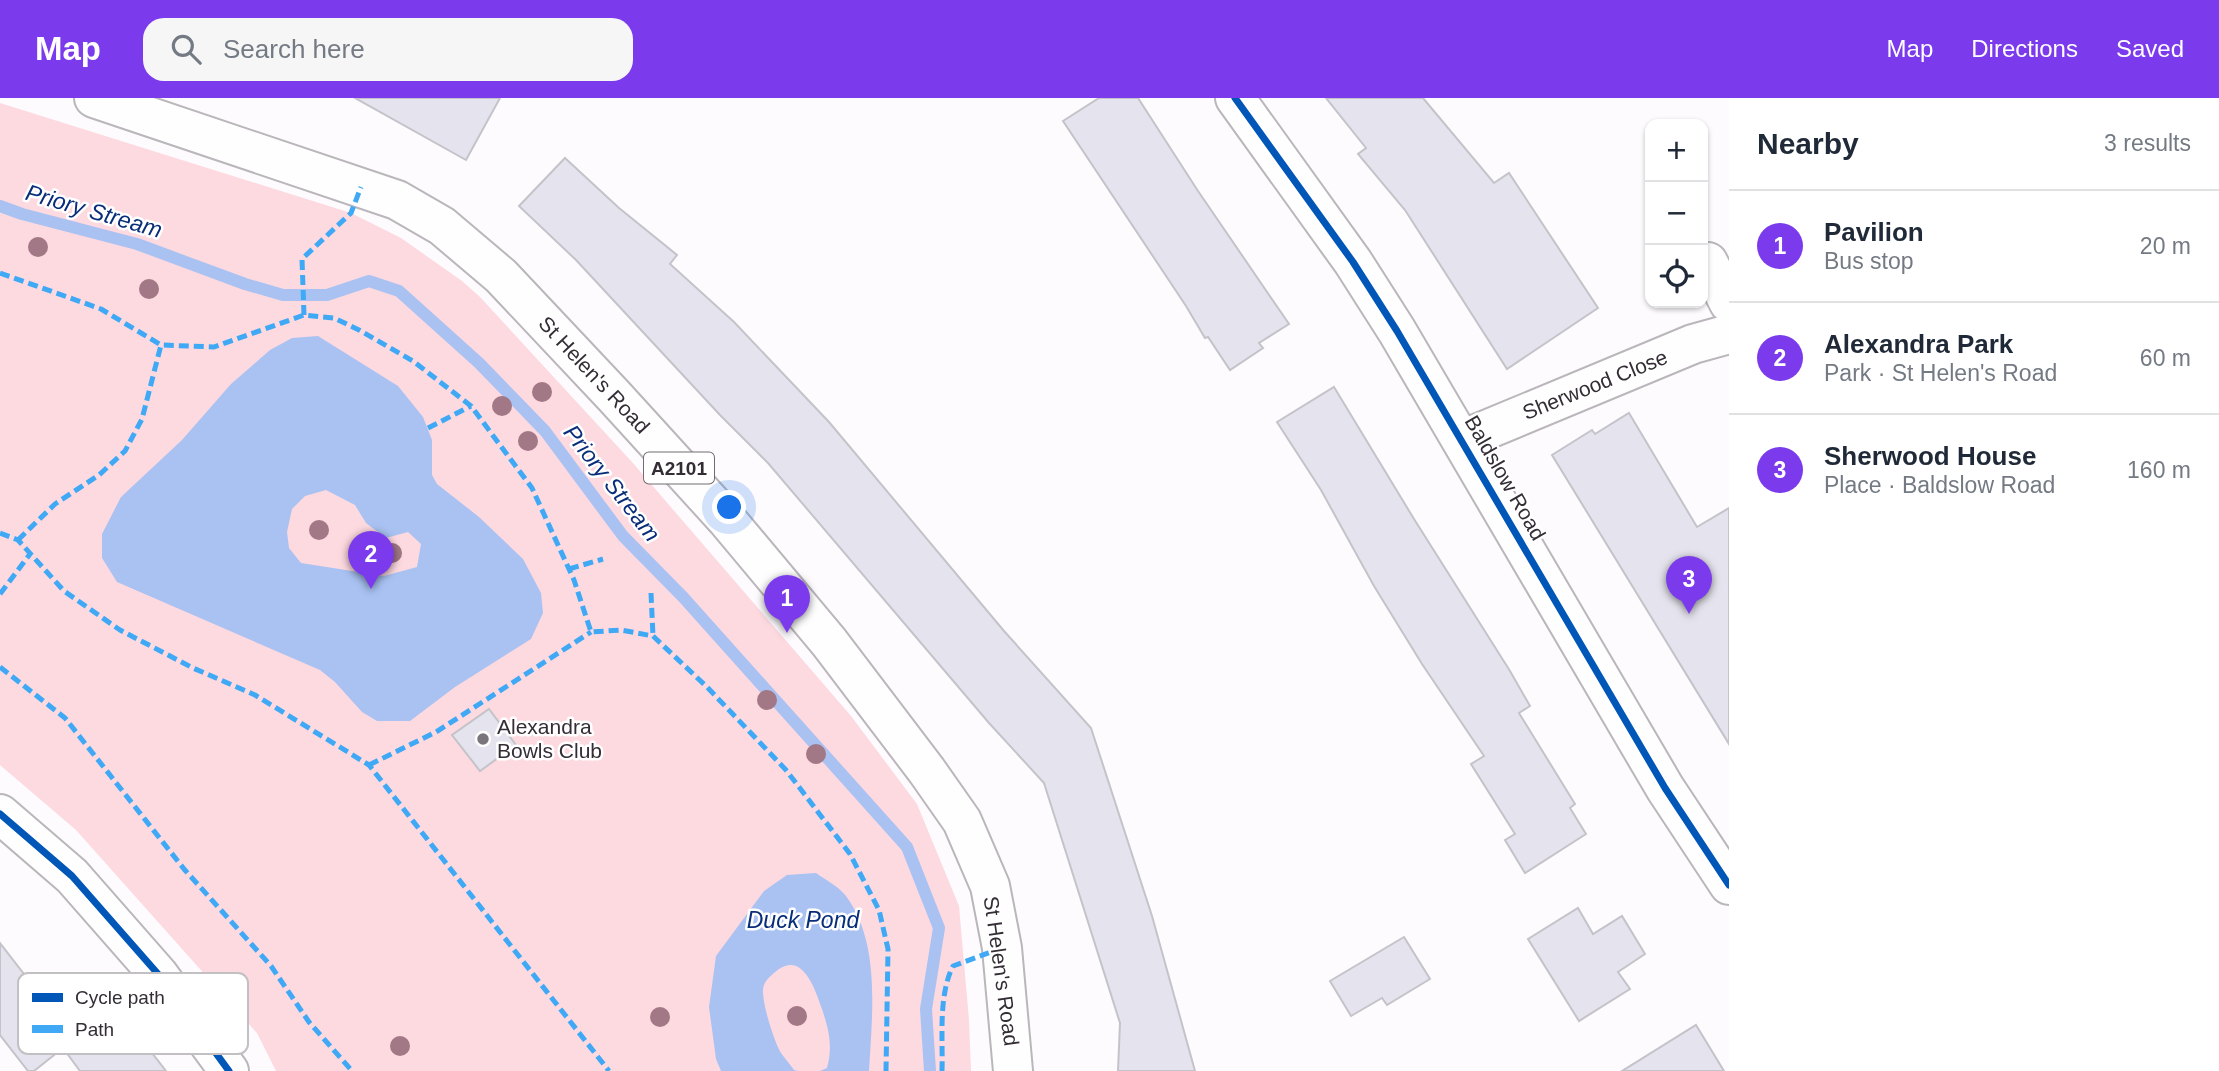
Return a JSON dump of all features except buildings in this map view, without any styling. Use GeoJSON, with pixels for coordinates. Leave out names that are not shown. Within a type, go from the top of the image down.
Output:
{"type":"FeatureCollection","features":[{"type":"Feature","properties":{"kind":"street","name":"St Helen's Road"},"geometry":{"type":"LineString","coordinates":[[94,98],[397,200],[442,226],[501,275],[736,530],[829,642],[962,821],[990,887],[1002,948],[1013,1071]]}},
{"type":"Feature","properties":{"kind":"street","name":"Baldslow Road"},"geometry":{"type":"LineString","coordinates":[[1235,98],[1353,262],[1462,440],[1665,788],[1729,885]]}},
{"type":"Feature","properties":{"kind":"street"},"geometry":{"type":"LineString","coordinates":[[1708,262],[1729,303]]}},
{"type":"Feature","properties":{"kind":"street","name":"Sherwood Close"},"geometry":{"type":"LineString","coordinates":[[1462,440],[1693,344],[1729,334]]}},
{"type":"Feature","properties":{"kind":"street"},"geometry":{"type":"LineString","coordinates":[[0,814],[72,876],[157,973]]}},
{"type":"Feature","properties":{"kind":"street"},"geometry":{"type":"LineString","coordinates":[[217,1054],[229,1071]]}},
{"type":"Feature","properties":{"kind":"shaded area"},"geometry":{"type":"Polygon","coordinates":[[[0,103],[351,213],[401,238],[480,297],[632,462],[851,716],[917,804],[959,906],[971,1071],[276,1071],[257,1033],[248,1023],[248,973],[204,973],[76,830],[0,765],[0,103]]]}},
{"type":"Feature","properties":{"kind":"water"},"geometry":{"type":"Polygon","coordinates":[[[318,336],[398,386],[423,417],[432,440],[432,475],[437,484],[479,517],[523,559],[541,593],[543,613],[531,639],[455,687],[410,721],[377,721],[362,712],[335,682],[320,670],[117,582],[102,558],[102,534],[121,497],[182,440],[231,384],[270,350],[292,338],[318,336]],[[326,490],[305,496],[292,509],[287,532],[289,548],[301,563],[384,576],[417,567],[421,544],[408,532],[386,538],[366,523],[355,505],[326,490]]]}},
{"type":"Feature","properties":{"kind":"water","name":"Duck Pond"},"geometry":{"type":"Polygon","coordinates":[[[816,873],[846,896],[865,935],[872,980],[869,1071],[820,1071],[827,1068],[830,1053],[824,1017],[808,976],[795,966],[788,965],[766,981],[763,990],[768,1019],[778,1047],[794,1070],[798,1071],[721,1071],[716,1059],[709,1007],[716,956],[764,891],[787,875],[816,873]]]}},
{"type":"Feature","properties":{"kind":"waterway","name":"Priory Stream"},"geometry":{"type":"LineString","coordinates":[[0,206],[137,244],[245,284],[283,295],[327,295],[369,281],[399,291],[479,363],[545,431],[623,536],[683,597],[907,847],[939,928],[926,1009],[930,1071]]}},
{"type":"Feature","properties":{"kind":"marked path"},"geometry":{"type":"LineString","coordinates":[[304,315],[302,259],[351,213],[361,187]]}},
{"type":"Feature","properties":{"kind":"marked path"},"geometry":{"type":"LineString","coordinates":[[0,273],[101,309],[161,345],[214,347],[304,315],[334,318],[413,361],[471,406],[532,488],[574,580],[591,632],[621,630],[653,636],[707,687],[786,770],[850,854],[879,910],[888,949],[886,1071]]}},
{"type":"Feature","properties":{"kind":"marked path"},"geometry":{"type":"LineString","coordinates":[[18,540],[55,504],[99,475],[125,451],[142,419],[161,345]]}},
{"type":"Feature","properties":{"kind":"marked path"},"geometry":{"type":"LineString","coordinates":[[428,428],[471,406]]}},
{"type":"Feature","properties":{"kind":"marked path"},"geometry":{"type":"LineString","coordinates":[[0,533],[18,540],[64,591],[120,630],[193,668],[255,695],[369,765],[609,1071]]}},
{"type":"Feature","properties":{"kind":"marked path"},"geometry":{"type":"LineString","coordinates":[[0,594],[30,554]]}},
{"type":"Feature","properties":{"kind":"marked path"},"geometry":{"type":"LineString","coordinates":[[569,569],[603,559]]}},
{"type":"Feature","properties":{"kind":"marked path"},"geometry":{"type":"LineString","coordinates":[[651,593],[653,636]]}},
{"type":"Feature","properties":{"kind":"marked path"},"geometry":{"type":"LineString","coordinates":[[369,765],[436,732],[591,632]]}},
{"type":"Feature","properties":{"kind":"marked path"},"geometry":{"type":"LineString","coordinates":[[0,667],[65,718],[184,869],[271,966],[309,1022],[352,1071]]}},
{"type":"Feature","properties":{"kind":"marked path"},"geometry":{"type":"LineString","coordinates":[[942,1071],[943,1004],[953,966],[1002,948]]}},
{"type":"Feature","properties":{"kind":"cycle path"},"geometry":{"type":"LineString","coordinates":[[1235,98],[1353,262],[1397,331],[1665,788],[1729,885]]}},
{"type":"Feature","properties":{"kind":"cycle path"},"geometry":{"type":"LineString","coordinates":[[0,814],[72,876],[157,973]]}},
{"type":"Feature","properties":{"kind":"cycle path"},"geometry":{"type":"LineString","coordinates":[[217,1054],[229,1071]]}},
{"type":"Feature","properties":{"kind":"place","name":"Alexandra Park"},"geometry":{"type":"Point","coordinates":[371,589]}},
{"type":"Feature","properties":{"kind":"place","name":"Sherwood House"},"geometry":{"type":"Point","coordinates":[1689,614]}},
{"type":"Feature","properties":{"kind":"place","name":"Pavilion"},"geometry":{"type":"Point","coordinates":[787,633]}},
{"type":"Feature","properties":{"kind":"place","name":"Alexandra Bowls Club"},"geometry":{"type":"Point","coordinates":[483,739]}}]}
